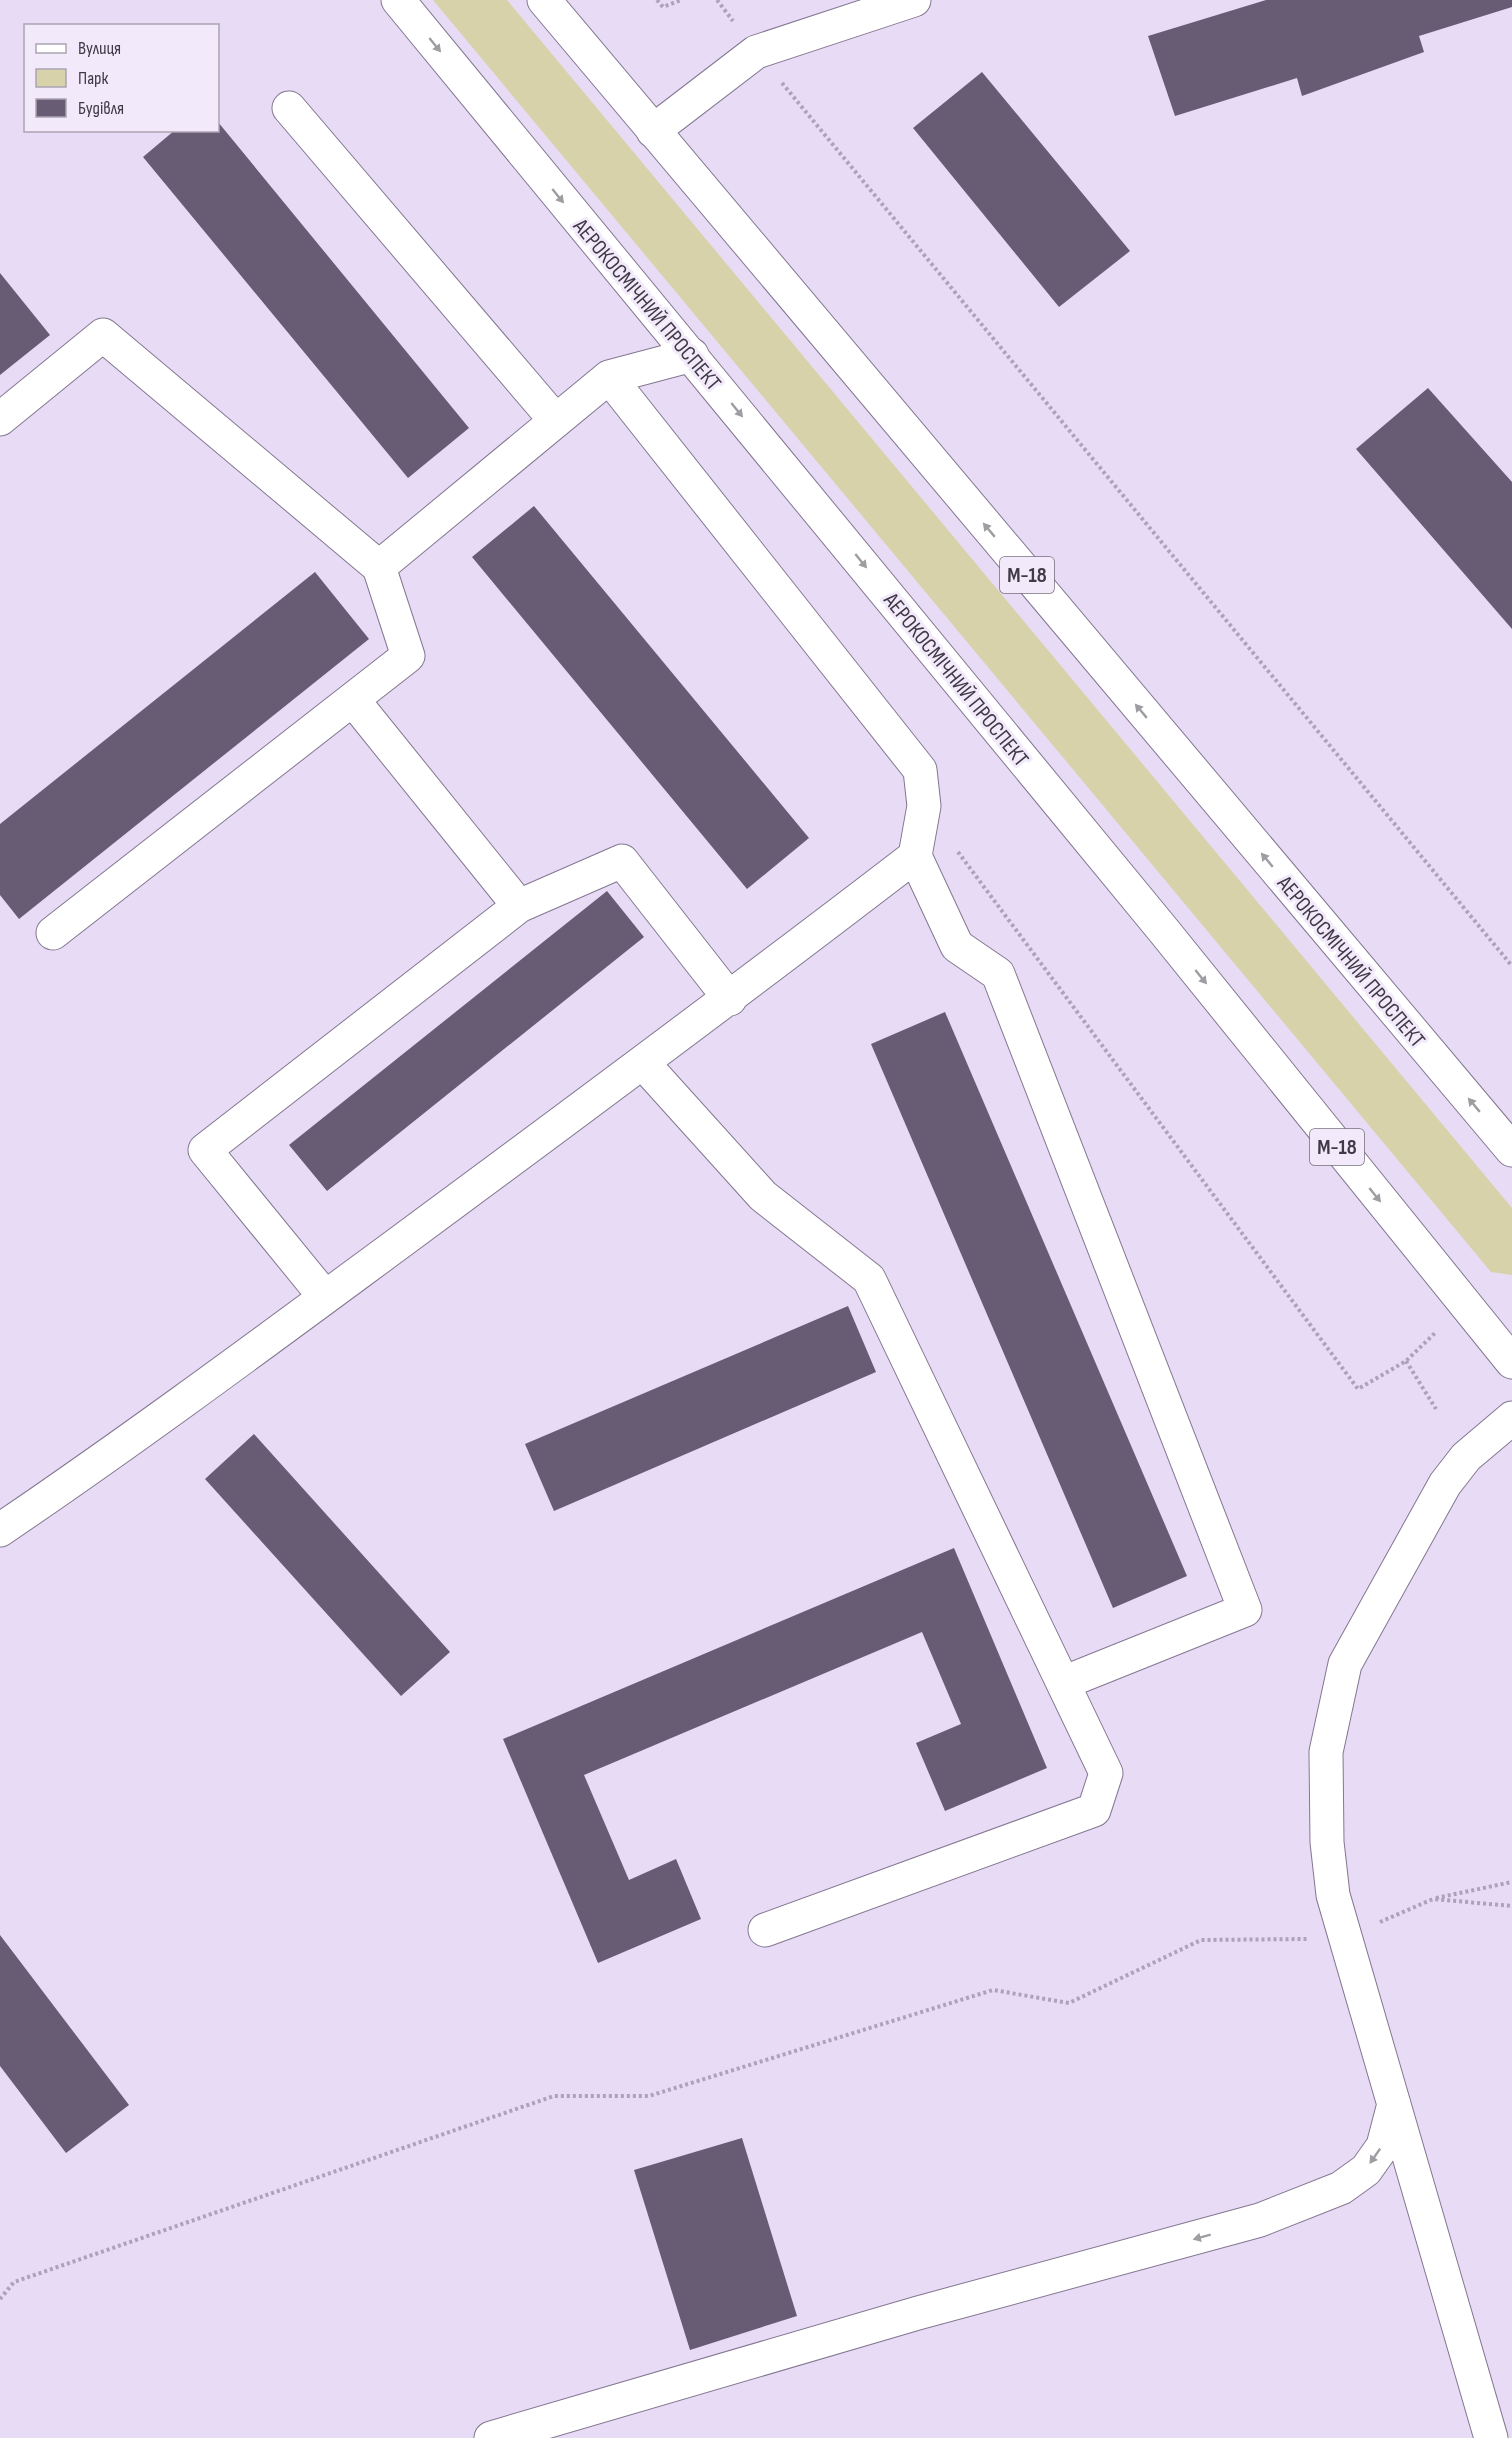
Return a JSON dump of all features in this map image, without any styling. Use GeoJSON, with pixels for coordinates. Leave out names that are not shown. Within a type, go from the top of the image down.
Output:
{"type":"FeatureCollection","features":[{"type":"Feature","properties":{"kind":"main road","name":"АЕРОКОСМІЧНИЙ ПРОСПЕКТ"},"geometry":{"type":"LineString","coordinates":[[398,0],[1172,941],[1512,1362]]}},
{"type":"Feature","properties":{"kind":"main road","name":"АЕРОКОСМІЧНИЙ ПРОСПЕКТ"},"geometry":{"type":"LineString","coordinates":[[543,0],[1512,1150]]}},
{"type":"Feature","properties":{"kind":"main road"},"geometry":{"type":"LineString","coordinates":[[653,131],[756,52],[914,0]]}},
{"type":"Feature","properties":{"kind":"main road"},"geometry":{"type":"LineString","coordinates":[[289,108],[556,421]]}},
{"type":"Feature","properties":{"kind":"main road"},"geometry":{"type":"LineString","coordinates":[[0,419],[103,335],[379,567],[408,656],[53,933]]}},
{"type":"Feature","properties":{"kind":"main road"},"geometry":{"type":"LineString","coordinates":[[379,567],[609,377],[692,355]]}},
{"type":"Feature","properties":{"kind":"main road"},"geometry":{"type":"LineString","coordinates":[[609,377],[920,770],[924,806],[915,856],[957,946],[998,974],[1245,1610],[1063,1683]]}},
{"type":"Feature","properties":{"kind":"main road"},"geometry":{"type":"LineString","coordinates":[[352,700],[519,906]]}},
{"type":"Feature","properties":{"kind":"main road"},"geometry":{"type":"LineString","coordinates":[[0,1530],[113,1454],[730,999],[915,856]]}},
{"type":"Feature","properties":{"kind":"main road"},"geometry":{"type":"LineString","coordinates":[[325,1297],[205,1150],[519,906],[622,861],[730,999]]}},
{"type":"Feature","properties":{"kind":"main road"},"geometry":{"type":"LineString","coordinates":[[643,1063],[763,1196],[869,1279],[1106,1773],[1094,1810],[765,1930]]}},
{"type":"Feature","properties":{"kind":"main road"},"geometry":{"type":"LineString","coordinates":[[1491,2438],[1333,1895],[1327,1842],[1326,1752],[1345,1664],[1445,1484],[1466,1457],[1512,1418]]}},
{"type":"Feature","properties":{"kind":"main road"},"geometry":{"type":"LineString","coordinates":[[491,2438],[1017,2287],[1260,2220],[1341,2188],[1366,2170],[1383,2146],[1394,2102]]}},
{"type":"Feature","properties":{"kind":"path"},"geometry":{"type":"LineString","coordinates":[[657,0],[663,7],[681,0]]}},
{"type":"Feature","properties":{"kind":"path"},"geometry":{"type":"LineString","coordinates":[[717,0],[756,52],[1512,966]]}},
{"type":"Feature","properties":{"kind":"path"},"geometry":{"type":"LineString","coordinates":[[924,806],[1358,1389],[1406,1361],[1435,1333]]}},
{"type":"Feature","properties":{"kind":"path"},"geometry":{"type":"LineString","coordinates":[[1406,1361],[1436,1409]]}},
{"type":"Feature","properties":{"kind":"path"},"geometry":{"type":"LineString","coordinates":[[0,2299],[14,2282],[554,2096],[649,2096],[993,1990],[1069,2002],[1201,1940],[1346,1938],[1433,1899],[1512,1882]]}},
{"type":"Feature","properties":{"kind":"path"},"geometry":{"type":"LineString","coordinates":[[1433,1899],[1512,1906]]}},
{"type":"Feature","properties":{"kind":"green space"},"geometry":{"type":"Polygon","coordinates":[[[433,0],[507,0],[1512,1208],[1512,1275],[1491,1272],[433,0]]]}},
{"type":"Feature","properties":{"kind":"building"},"geometry":{"type":"Polygon","coordinates":[[[1266,0],[1512,0],[1512,7],[1419,36],[1424,52],[1302,96],[1297,78],[1175,116],[1148,36],[1266,0]]]}},
{"type":"Feature","properties":{"kind":"building"},"geometry":{"type":"Polygon","coordinates":[[[982,72],[1130,251],[1059,307],[913,128],[982,72]]]}},
{"type":"Feature","properties":{"kind":"building"},"geometry":{"type":"Polygon","coordinates":[[[219,123],[469,428],[408,478],[143,157],[173,132],[219,132],[219,123]]]}},
{"type":"Feature","properties":{"kind":"building"},"geometry":{"type":"Polygon","coordinates":[[[0,273],[50,335],[0,375],[0,273]]]}},
{"type":"Feature","properties":{"kind":"building"},"geometry":{"type":"Polygon","coordinates":[[[1428,388],[1512,482],[1512,629],[1356,449],[1428,388]]]}},
{"type":"Feature","properties":{"kind":"building"},"geometry":{"type":"Polygon","coordinates":[[[534,506],[809,838],[747,889],[472,557],[534,506]]]}},
{"type":"Feature","properties":{"kind":"building"},"geometry":{"type":"Polygon","coordinates":[[[315,572],[369,639],[19,919],[0,895],[0,824],[315,572]]]}},
{"type":"Feature","properties":{"kind":"building"},"geometry":{"type":"Polygon","coordinates":[[[607,891],[644,937],[327,1191],[289,1145],[607,891]]]}},
{"type":"Feature","properties":{"kind":"building"},"geometry":{"type":"Polygon","coordinates":[[[945,1012],[1187,1576],[1113,1608],[871,1044],[945,1012]]]}},
{"type":"Feature","properties":{"kind":"building"},"geometry":{"type":"Polygon","coordinates":[[[848,1306],[876,1372],[554,1511],[525,1444],[848,1306]]]}},
{"type":"Feature","properties":{"kind":"building"},"geometry":{"type":"Polygon","coordinates":[[[254,1434],[450,1652],[401,1696],[205,1479],[254,1434]]]}},
{"type":"Feature","properties":{"kind":"building"},"geometry":{"type":"Polygon","coordinates":[[[954,1548],[1047,1768],[945,1811],[916,1743],[961,1724],[922,1632],[584,1775],[629,1880],[676,1859],[701,1919],[598,1963],[503,1739],[954,1548]]]}},
{"type":"Feature","properties":{"kind":"building"},"geometry":{"type":"Polygon","coordinates":[[[0,1935],[129,2105],[66,2153],[0,2066],[0,1935]]]}},
{"type":"Feature","properties":{"kind":"building"},"geometry":{"type":"Polygon","coordinates":[[[742,2138],[797,2316],[690,2350],[634,2170],[742,2138]]]}}]}
